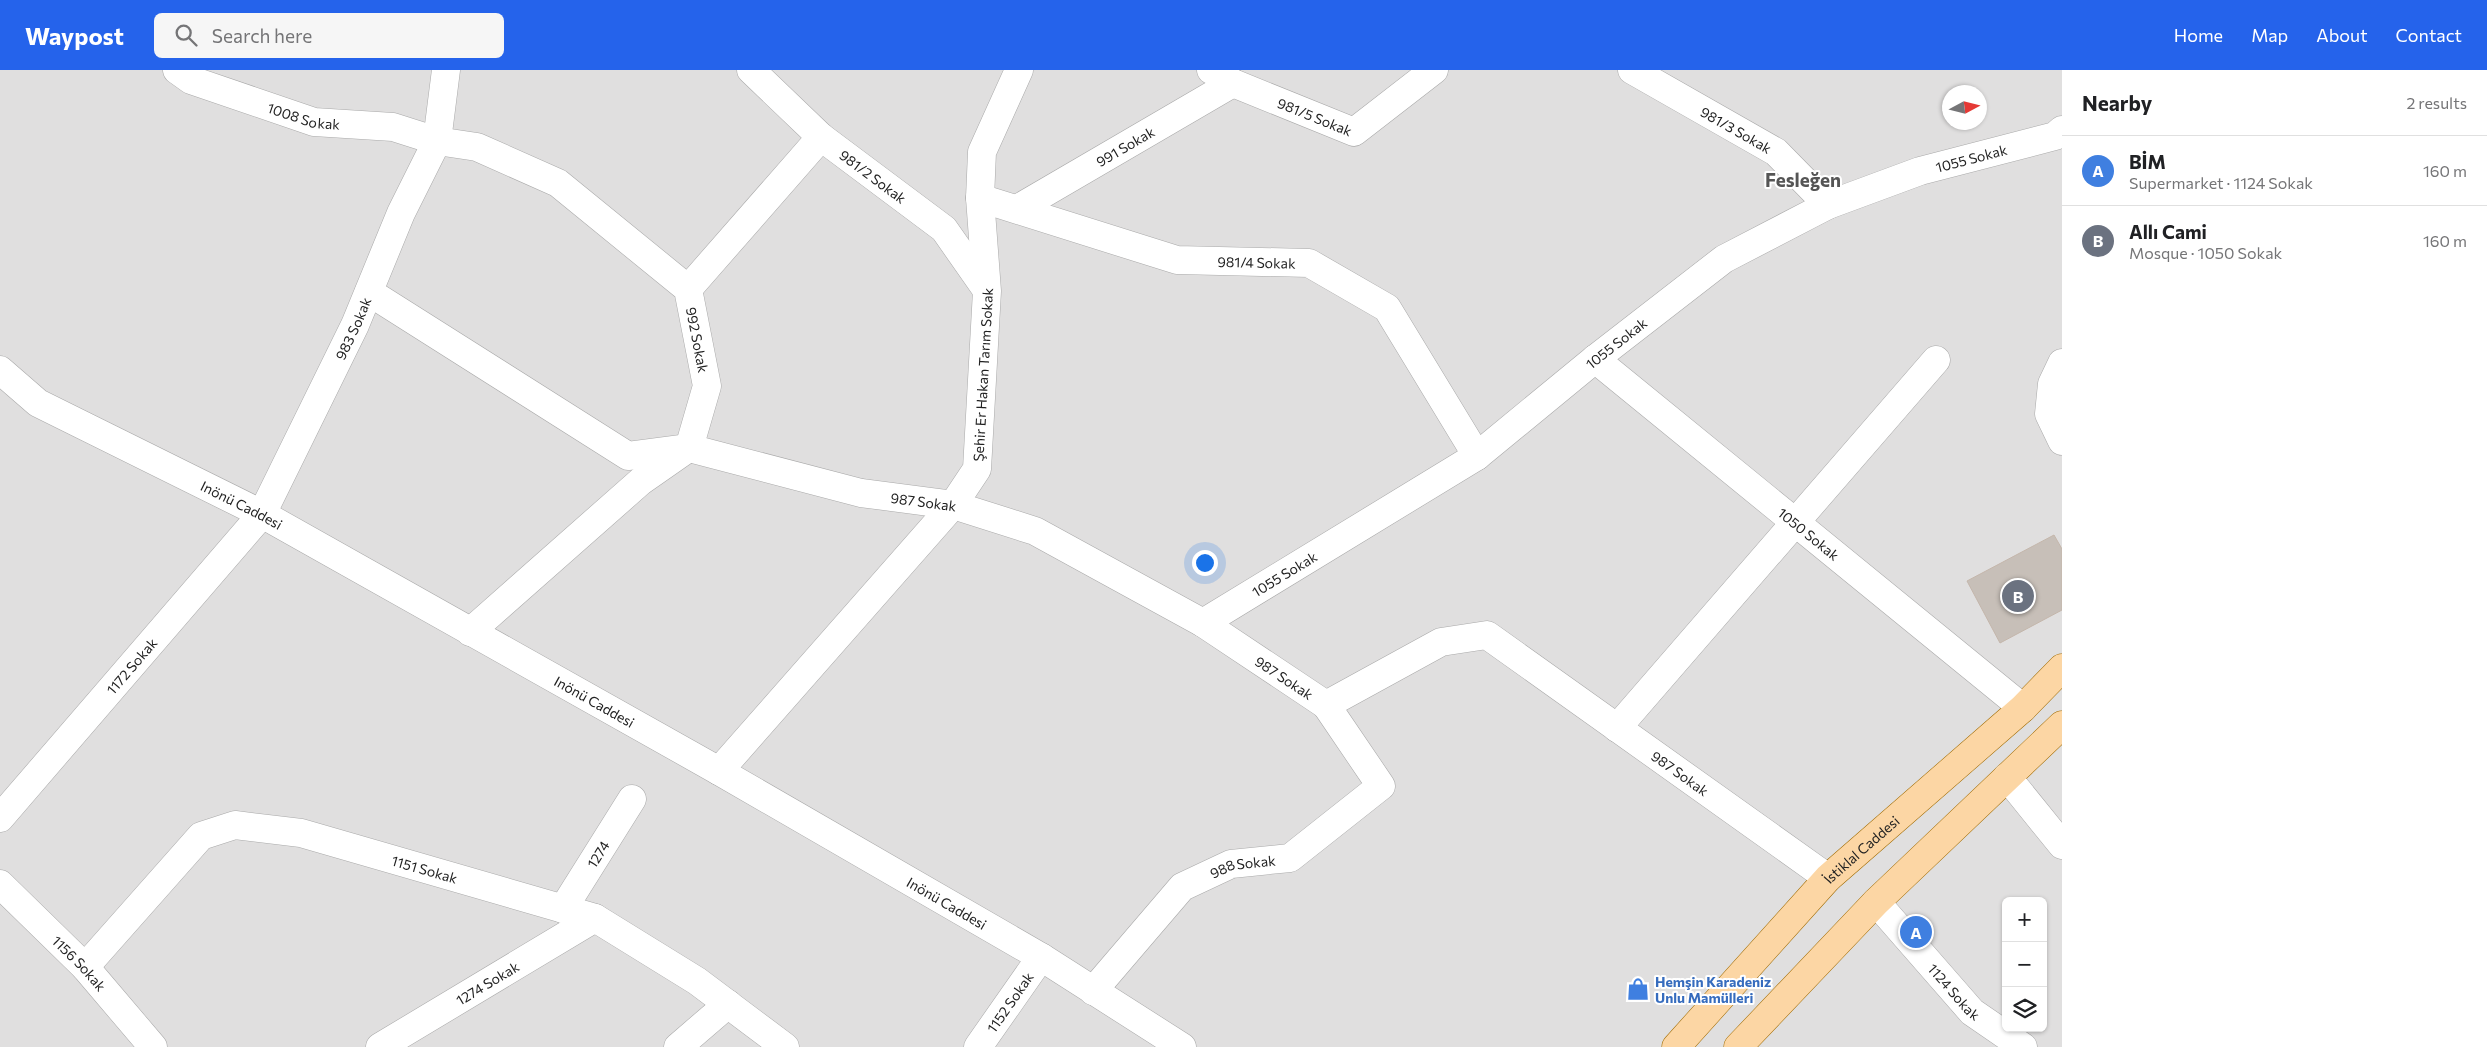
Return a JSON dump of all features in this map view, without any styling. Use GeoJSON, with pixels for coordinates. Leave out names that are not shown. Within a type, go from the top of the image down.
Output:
{"type":"FeatureCollection","features":[{"type":"Feature","properties":{"kind":"main road","name":"İstiklal Caddesi"},"geometry":{"type":"LineString","coordinates":[[1676,1047],[1828,878],[2023,708],[2062,668]]}},
{"type":"Feature","properties":{"kind":"main road"},"geometry":{"type":"LineString","coordinates":[[1738,1047],[1876,902],[2062,725]]}},
{"type":"Feature","properties":{"kind":"street","name":"1008 Sokak"},"geometry":{"type":"LineString","coordinates":[[177,70],[191,80],[314,122],[393,127],[436,141]]}},
{"type":"Feature","properties":{"kind":"street"},"geometry":{"type":"LineString","coordinates":[[436,141],[446,70]]}},
{"type":"Feature","properties":{"kind":"street","name":"981/2 Sokak"},"geometry":{"type":"LineString","coordinates":[[751,70],[821,137],[944,229],[987,291]]}},
{"type":"Feature","properties":{"kind":"street","name":"Şehir Er Hakan Tarım Sokak"},"geometry":{"type":"LineString","coordinates":[[719,770],[953,505],[976,469],[987,291],[980,198],[982,152],[1019,70]]}},
{"type":"Feature","properties":{"kind":"street","name":"981/5 Sokak"},"geometry":{"type":"LineString","coordinates":[[1222,77],[1354,132],[1434,70]]}},
{"type":"Feature","properties":{"kind":"street","name":"981/3 Sokak"},"geometry":{"type":"LineString","coordinates":[[1632,70],[1776,152],[1828,205]]}},
{"type":"Feature","properties":{"kind":"street","name":"991 Sokak"},"geometry":{"type":"LineString","coordinates":[[1017,209],[1222,77]]}},
{"type":"Feature","properties":{"kind":"street"},"geometry":{"type":"LineString","coordinates":[[688,289],[821,137]]}},
{"type":"Feature","properties":{"kind":"street","name":"1055 Sokak"},"geometry":{"type":"LineString","coordinates":[[1203,623],[1477,456],[1595,359],[1724,260],[1828,205],[1920,171],[2060,139]]}},
{"type":"Feature","properties":{"kind":"street","name":"992 Sokak"},"geometry":{"type":"LineString","coordinates":[[436,141],[477,147],[558,183],[688,289],[707,386],[689,448]]}},
{"type":"Feature","properties":{"kind":"street","name":"983 Sokak"},"geometry":{"type":"LineString","coordinates":[[262,514],[355,326],[401,213],[436,141]]}},
{"type":"Feature","properties":{"kind":"street","name":"981/4 Sokak"},"geometry":{"type":"LineString","coordinates":[[980,198],[1177,260],[1309,263],[1387,308],[1477,456]]}},
{"type":"Feature","properties":{"kind":"street"},"geometry":{"type":"LineString","coordinates":[[369,292],[628,456],[689,448]]}},
{"type":"Feature","properties":{"kind":"street","name":"1050 Sokak"},"geometry":{"type":"LineString","coordinates":[[1595,359],[2023,708]]}},
{"type":"Feature","properties":{"kind":"street"},"geometry":{"type":"LineString","coordinates":[[1617,728],[1936,360]]}},
{"type":"Feature","properties":{"kind":"street"},"geometry":{"type":"LineString","coordinates":[[2062,363],[2052,384],[2049,414],[2062,441]]}},
{"type":"Feature","properties":{"kind":"street","name":"Inönü Caddesi"},"geometry":{"type":"LineString","coordinates":[[0,370],[38,403],[262,514],[719,770],[1041,957],[1182,1047]]}},
{"type":"Feature","properties":{"kind":"street"},"geometry":{"type":"LineString","coordinates":[[470,632],[641,481],[689,448]]}},
{"type":"Feature","properties":{"kind":"street","name":"987 Sokak"},"geometry":{"type":"LineString","coordinates":[[689,448],[860,493],[953,505],[1035,531],[1203,623],[1326,705],[1441,642],[1487,635],[1828,878]]}},
{"type":"Feature","properties":{"kind":"street","name":"1172 Sokak"},"geometry":{"type":"LineString","coordinates":[[0,818],[262,514]]}},
{"type":"Feature","properties":{"kind":"street","name":"988 Sokak"},"geometry":{"type":"LineString","coordinates":[[1093,990],[1182,887],[1231,864],[1290,858],[1381,786],[1326,705]]}},
{"type":"Feature","properties":{"kind":"street"},"geometry":{"type":"LineString","coordinates":[[2007,777],[2062,845]]}},
{"type":"Feature","properties":{"kind":"street","name":"1274"},"geometry":{"type":"LineString","coordinates":[[563,908],[632,799]]}},
{"type":"Feature","properties":{"kind":"street","name":"1151 Sokak"},"geometry":{"type":"LineString","coordinates":[[85,967],[201,836],[234,824],[301,833],[595,918],[698,982],[786,1047]]}},
{"type":"Feature","properties":{"kind":"street","name":"1156 Sokak"},"geometry":{"type":"LineString","coordinates":[[0,884],[85,967],[153,1047]]}},
{"type":"Feature","properties":{"kind":"street","name":"1124 Sokak"},"geometry":{"type":"LineString","coordinates":[[1876,902],[1972,1012],[2023,1047]]}},
{"type":"Feature","properties":{"kind":"street","name":"1274 Sokak"},"geometry":{"type":"LineString","coordinates":[[380,1047],[595,918]]}},
{"type":"Feature","properties":{"kind":"street","name":"1152 Sokak"},"geometry":{"type":"LineString","coordinates":[[978,1047],[1041,957]]}},
{"type":"Feature","properties":{"kind":"street"},"geometry":{"type":"LineString","coordinates":[[678,1047],[728,1004]]}},
{"type":"Feature","properties":{"kind":"shaded area"},"geometry":{"type":"Polygon","coordinates":[[[0,70],[2062,70],[2062,1047],[0,1047],[0,70]]]}},
{"type":"Feature","properties":{"kind":"building"},"geometry":{"type":"Polygon","coordinates":[[[2054,535],[2062,549],[2062,610],[2000,643],[1967,581],[2054,535]]]}},
{"type":"Feature","properties":{"kind":"place","name":"Allı Cami"},"geometry":{"type":"Point","coordinates":[2018,596]}},
{"type":"Feature","properties":{"kind":"place","name":"BİM"},"geometry":{"type":"Point","coordinates":[1916,932]}},
{"type":"Feature","properties":{"kind":"place","name":"Hemşin Karadeniz Unlu Mamülleri"},"geometry":{"type":"Point","coordinates":[1638,989]}},
{"type":"Feature","properties":{"kind":"district","name":"Fesleğen"},"geometry":{"type":"Point","coordinates":[1803,179]}}]}
